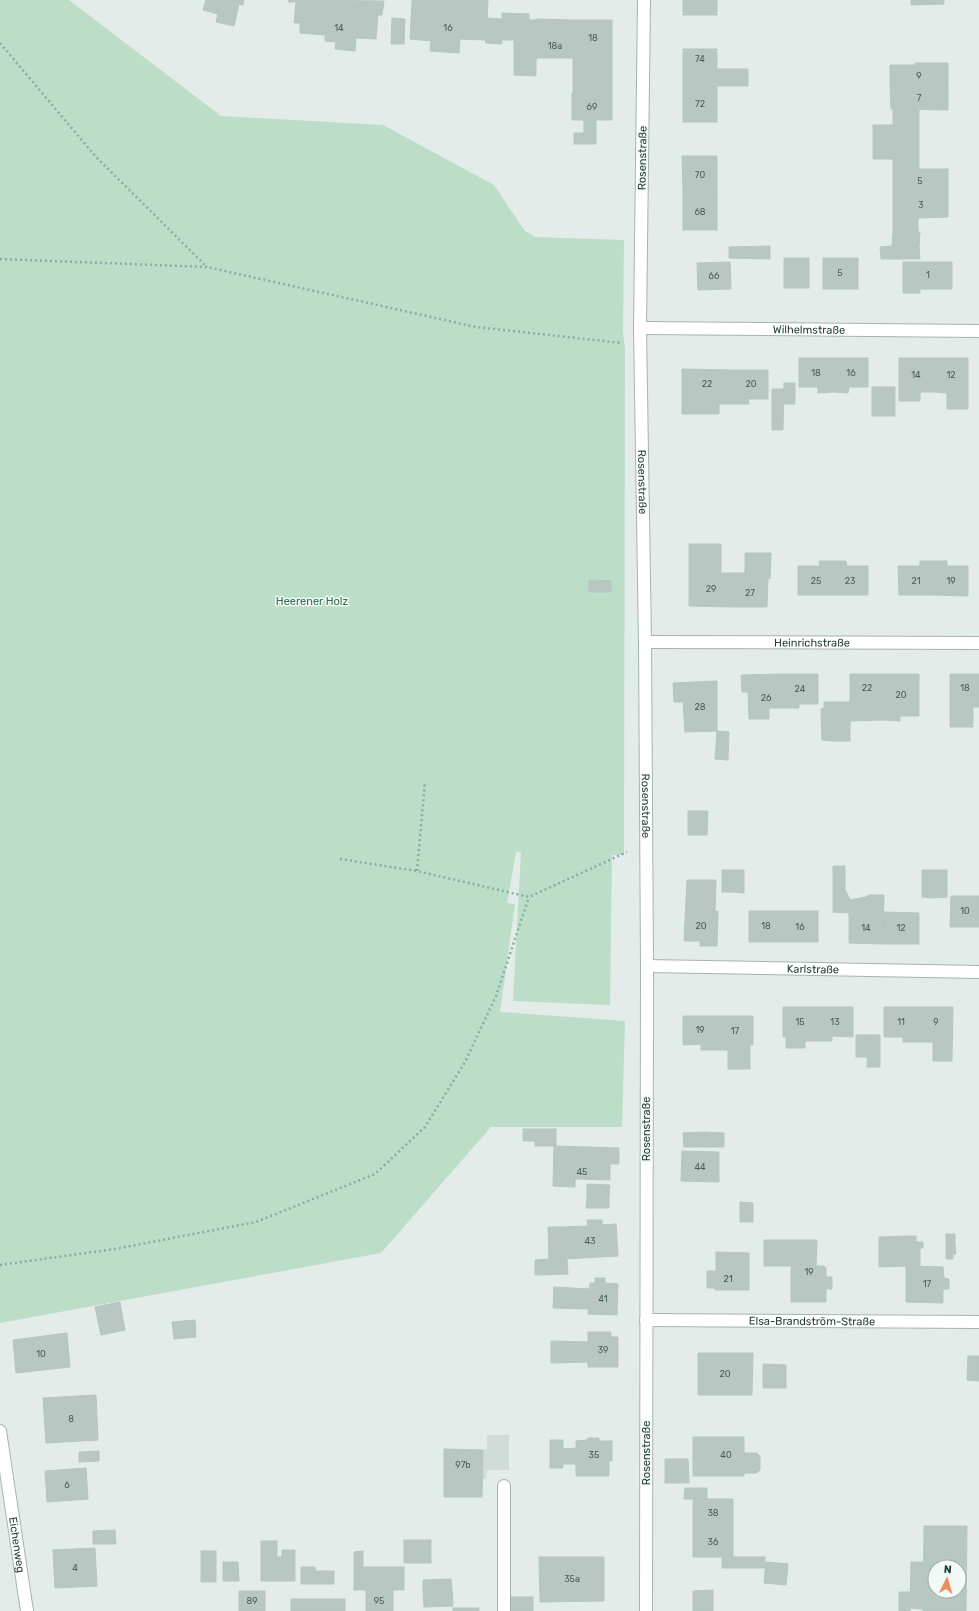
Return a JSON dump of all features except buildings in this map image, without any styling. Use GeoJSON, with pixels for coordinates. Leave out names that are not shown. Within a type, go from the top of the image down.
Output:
{"type":"FeatureCollection","features":[{"type":"Feature","properties":{"kind":"street","name":"Rosenstraße"},"geometry":{"type":"LineString","coordinates":[[644,0],[640,345],[645,642],[647,966],[646,1611]]}},
{"type":"Feature","properties":{"kind":"street","name":"Wilhelmstraße"},"geometry":{"type":"LineString","coordinates":[[640,328],[979,331]]}},
{"type":"Feature","properties":{"kind":"street","name":"Heinrichstraße"},"geometry":{"type":"LineString","coordinates":[[645,642],[979,643]]}},
{"type":"Feature","properties":{"kind":"street","name":"Karlstraße"},"geometry":{"type":"LineString","coordinates":[[647,966],[979,972]]}},
{"type":"Feature","properties":{"kind":"street","name":"Elsa-Brandström-Straße"},"geometry":{"type":"LineString","coordinates":[[646,1320],[979,1322]]}},
{"type":"Feature","properties":{"kind":"street","name":"Eichenweg"},"geometry":{"type":"LineString","coordinates":[[0,1431],[27,1611]]}},
{"type":"Feature","properties":{"kind":"street"},"geometry":{"type":"LineString","coordinates":[[504,1486],[504,1611]]}},
{"type":"Feature","properties":{"kind":"path"},"geometry":{"type":"LineString","coordinates":[[0,43],[96,158],[208,267]]}},
{"type":"Feature","properties":{"kind":"path"},"geometry":{"type":"LineString","coordinates":[[0,259],[208,267],[476,327],[640,345]]}},
{"type":"Feature","properties":{"kind":"path"},"geometry":{"type":"LineString","coordinates":[[417,871],[424,782]]}},
{"type":"Feature","properties":{"kind":"path"},"geometry":{"type":"LineString","coordinates":[[340,859],[417,871],[529,896],[646,843]]}},
{"type":"Feature","properties":{"kind":"path"},"geometry":{"type":"LineString","coordinates":[[0,1265],[115,1249],[256,1222],[375,1174],[425,1127],[465,1062],[496,996],[529,896]]}},
{"type":"Feature","properties":{"kind":"shaded area"},"geometry":{"type":"Polygon","coordinates":[[[487,1435],[509,1435],[509,1470],[487,1470],[486,1479],[482,1479],[483,1450],[487,1449],[487,1435]]]}},
{"type":"Feature","properties":{"kind":"green space","name":"Heerener Holz"},"geometry":{"type":"Polygon","coordinates":[[[0,0],[69,0],[221,116],[383,125],[494,185],[524,230],[535,237],[624,240],[624,855],[612,855],[610,1005],[513,1001],[521,852],[516,852],[507,903],[515,904],[500,1012],[625,1021],[622,1127],[491,1127],[381,1253],[0,1323],[0,0]]]}}]}
